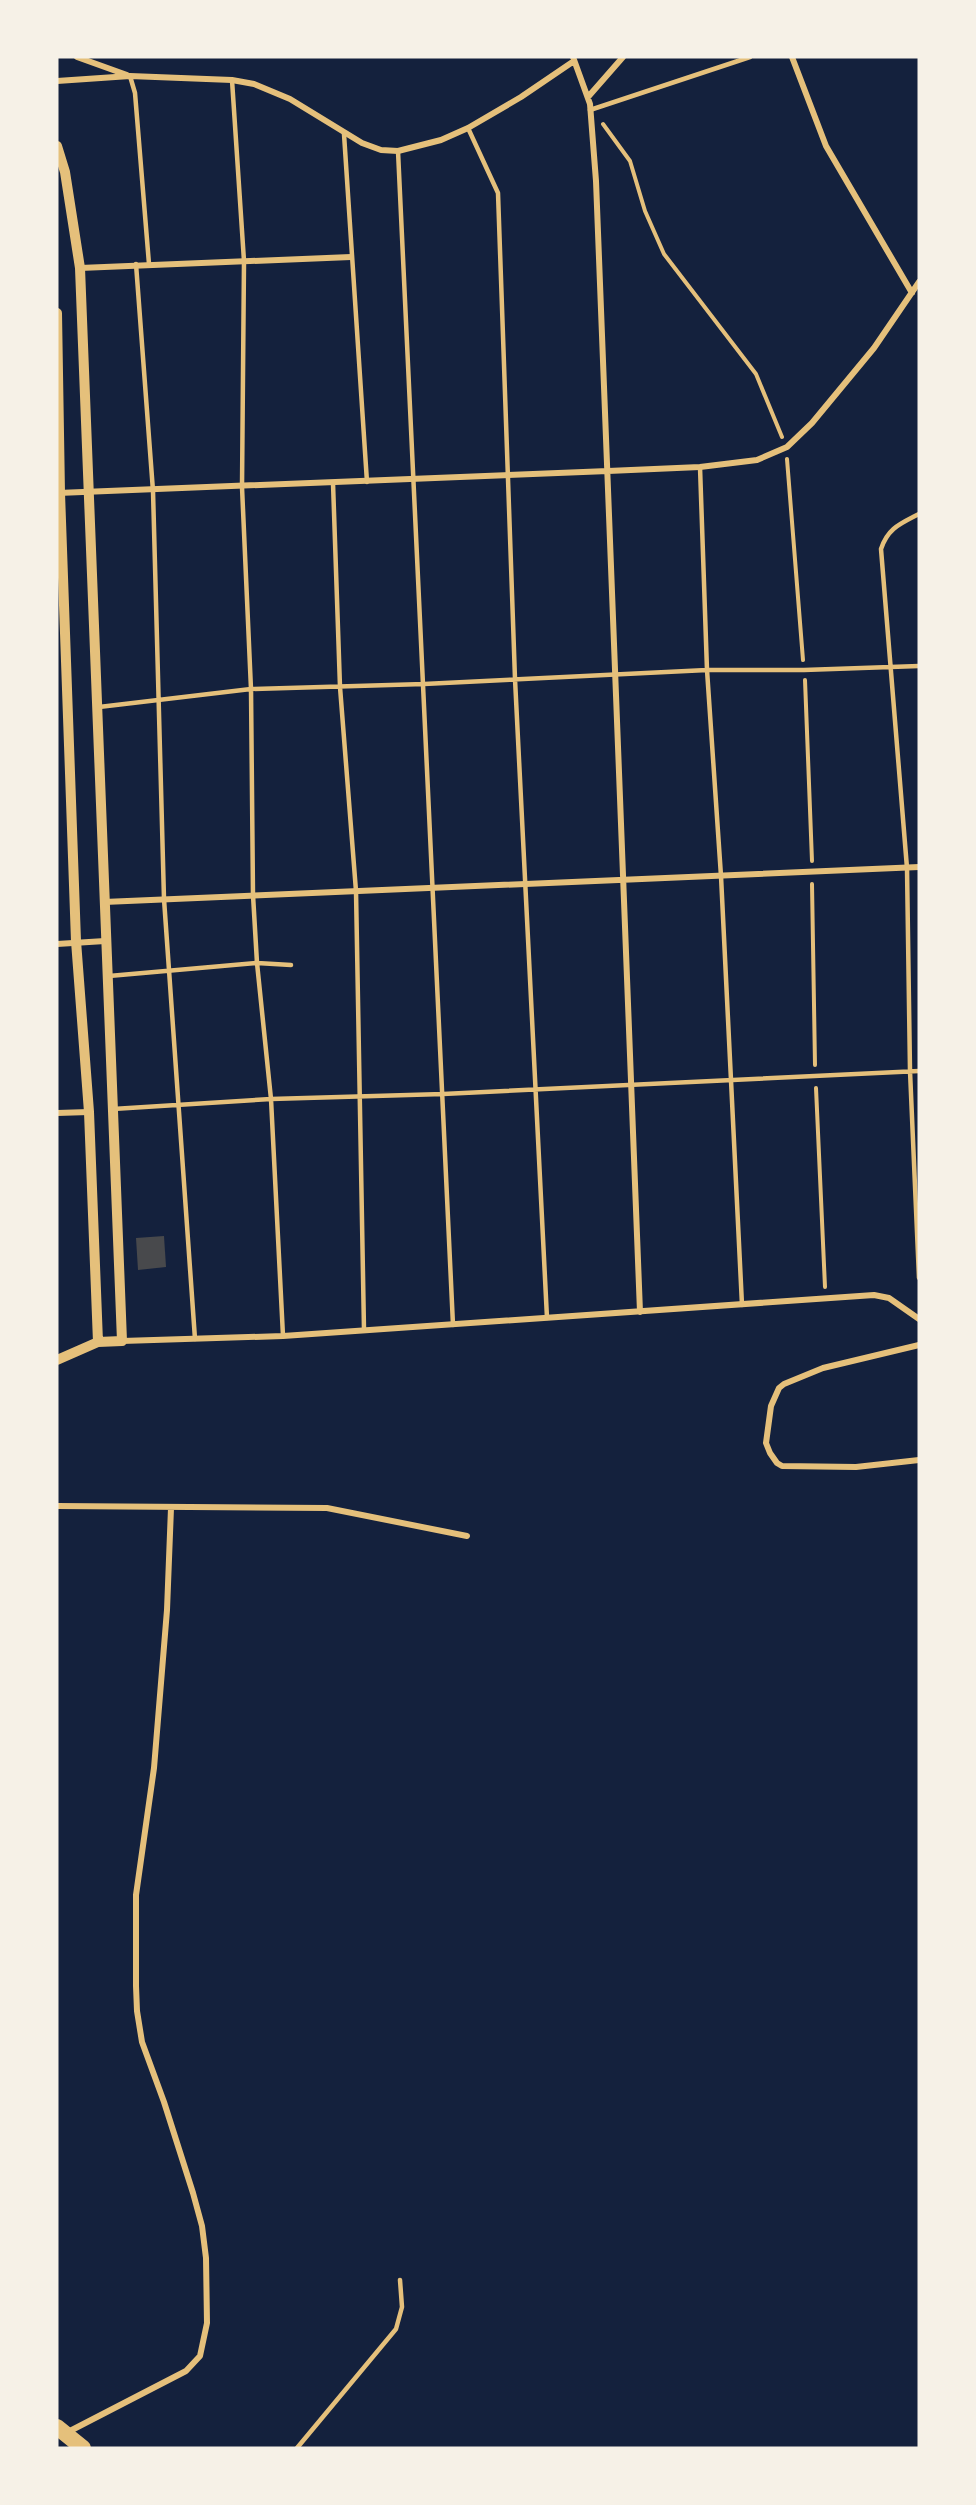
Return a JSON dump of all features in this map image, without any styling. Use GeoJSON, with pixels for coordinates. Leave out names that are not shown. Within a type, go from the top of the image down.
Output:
{"type":"FeatureCollection","features":[{"type":"Feature","properties":{"kind":"highway"},"geometry":{"type":"LineString","coordinates":[[61,2430],[83,2448]]}},
{"type":"Feature","properties":{"kind":"street"},"geometry":{"type":"LineString","coordinates":[[77,57],[130,76]]}},
{"type":"Feature","properties":{"kind":"street"},"geometry":{"type":"LineString","coordinates":[[588,97],[623,57]]}},
{"type":"Feature","properties":{"kind":"street"},"geometry":{"type":"LineString","coordinates":[[792,57],[826,146],[912,293]]}},
{"type":"Feature","properties":{"kind":"street"},"geometry":{"type":"LineString","coordinates":[[57,81],[130,76],[232,80],[254,84],[290,99],[344,134],[381,150],[398,151],[441,140],[468,128],[521,97],[574,59],[588,97],[596,181],[640,1312]]}},
{"type":"Feature","properties":{"kind":"street"},"geometry":{"type":"LineString","coordinates":[[57,146],[65,172],[80,268],[111,1109],[122,1341]]}},
{"type":"Feature","properties":{"kind":"street"},"geometry":{"type":"LineString","coordinates":[[80,268],[351,257]]}},
{"type":"Feature","properties":{"kind":"street"},"geometry":{"type":"LineString","coordinates":[[58,493],[153,491],[700,467],[757,460],[787,447],[812,423],[874,348],[919,282]]}},
{"type":"Feature","properties":{"kind":"street"},"geometry":{"type":"LineString","coordinates":[[57,313],[62,698],[76,941],[89,1112],[98,1342]]}},
{"type":"Feature","properties":{"kind":"street"},"geometry":{"type":"LineString","coordinates":[[104,902],[919,867]]}},
{"type":"Feature","properties":{"kind":"street"},"geometry":{"type":"LineString","coordinates":[[57,944],[76,941],[105,941]]}},
{"type":"Feature","properties":{"kind":"street"},"geometry":{"type":"LineString","coordinates":[[57,1113],[89,1112]]}},
{"type":"Feature","properties":{"kind":"street"},"geometry":{"type":"LineString","coordinates":[[57,1360],[98,1342],[283,1335],[453,1325],[826,1298],[883,1296],[919,1318]]}},
{"type":"Feature","properties":{"kind":"street"},"geometry":{"type":"LineString","coordinates":[[919,1345],[823,1368],[784,1384],[771,1406],[766,1443],[772,1457],[782,1466],[856,1467],[919,1460]]}},
{"type":"Feature","properties":{"kind":"street"},"geometry":{"type":"LineString","coordinates":[[57,1506],[327,1508],[467,1536]]}},
{"type":"Feature","properties":{"kind":"street"},"geometry":{"type":"LineString","coordinates":[[61,2430],[186,2371],[200,2356],[207,2323],[206,2258],[202,2226],[175,2135],[142,2042],[136,1986],[136,1895],[154,1768],[167,1610],[171,1508]]}},
{"type":"Feature","properties":{"kind":"lane"},"geometry":{"type":"LineString","coordinates":[[590,110],[750,57]]}},
{"type":"Feature","properties":{"kind":"lane"},"geometry":{"type":"LineString","coordinates":[[130,76],[135,93],[149,264]]}},
{"type":"Feature","properties":{"kind":"lane"},"geometry":{"type":"LineString","coordinates":[[232,80],[244,261],[242,487],[251,689],[253,895],[257,963],[271,1099],[283,1335]]}},
{"type":"Feature","properties":{"kind":"lane"},"geometry":{"type":"LineString","coordinates":[[468,128],[498,193],[515,679],[547,1318]]}},
{"type":"Feature","properties":{"kind":"lane"},"geometry":{"type":"LineString","coordinates":[[344,134],[367,482]]}},
{"type":"Feature","properties":{"kind":"lane"},"geometry":{"type":"LineString","coordinates":[[398,151],[453,1325]]}},
{"type":"Feature","properties":{"kind":"lane"},"geometry":{"type":"LineString","coordinates":[[136,264],[153,491],[164,899],[195,1339]]}},
{"type":"Feature","properties":{"kind":"lane"},"geometry":{"type":"LineString","coordinates":[[700,467],[707,670],[721,876],[742,1305]]}},
{"type":"Feature","properties":{"kind":"lane"},"geometry":{"type":"LineString","coordinates":[[333,483],[340,687],[356,891],[364,1330]]}},
{"type":"Feature","properties":{"kind":"lane"},"geometry":{"type":"LineString","coordinates":[[919,514],[897,526],[886,536],[881,549],[907,868],[910,1071],[919,1278]]}},
{"type":"Feature","properties":{"kind":"lane"},"geometry":{"type":"LineString","coordinates":[[96,707],[251,689],[424,684],[707,670],[804,670],[919,666]]}},
{"type":"Feature","properties":{"kind":"lane"},"geometry":{"type":"LineString","coordinates":[[106,976],[257,963],[291,965]]}},
{"type":"Feature","properties":{"kind":"lane"},"geometry":{"type":"LineString","coordinates":[[111,1109],[271,1099],[443,1094],[919,1071]]}},
{"type":"Feature","properties":{"kind":"lane"},"geometry":{"type":"LineString","coordinates":[[297,2448],[396,2329],[402,2307],[400,2280]]}},
{"type":"Feature","properties":{"kind":"path"},"geometry":{"type":"LineString","coordinates":[[590,110],[612,134],[630,161],[645,211],[664,254],[756,374],[787,447],[804,670],[812,872],[815,1076],[826,1298]]}},
{"type":"Feature","properties":{"kind":"building"},"geometry":{"type":"Polygon","coordinates":[[[164,1236],[166,1267],[138,1270],[136,1238],[164,1236]]]}}]}
